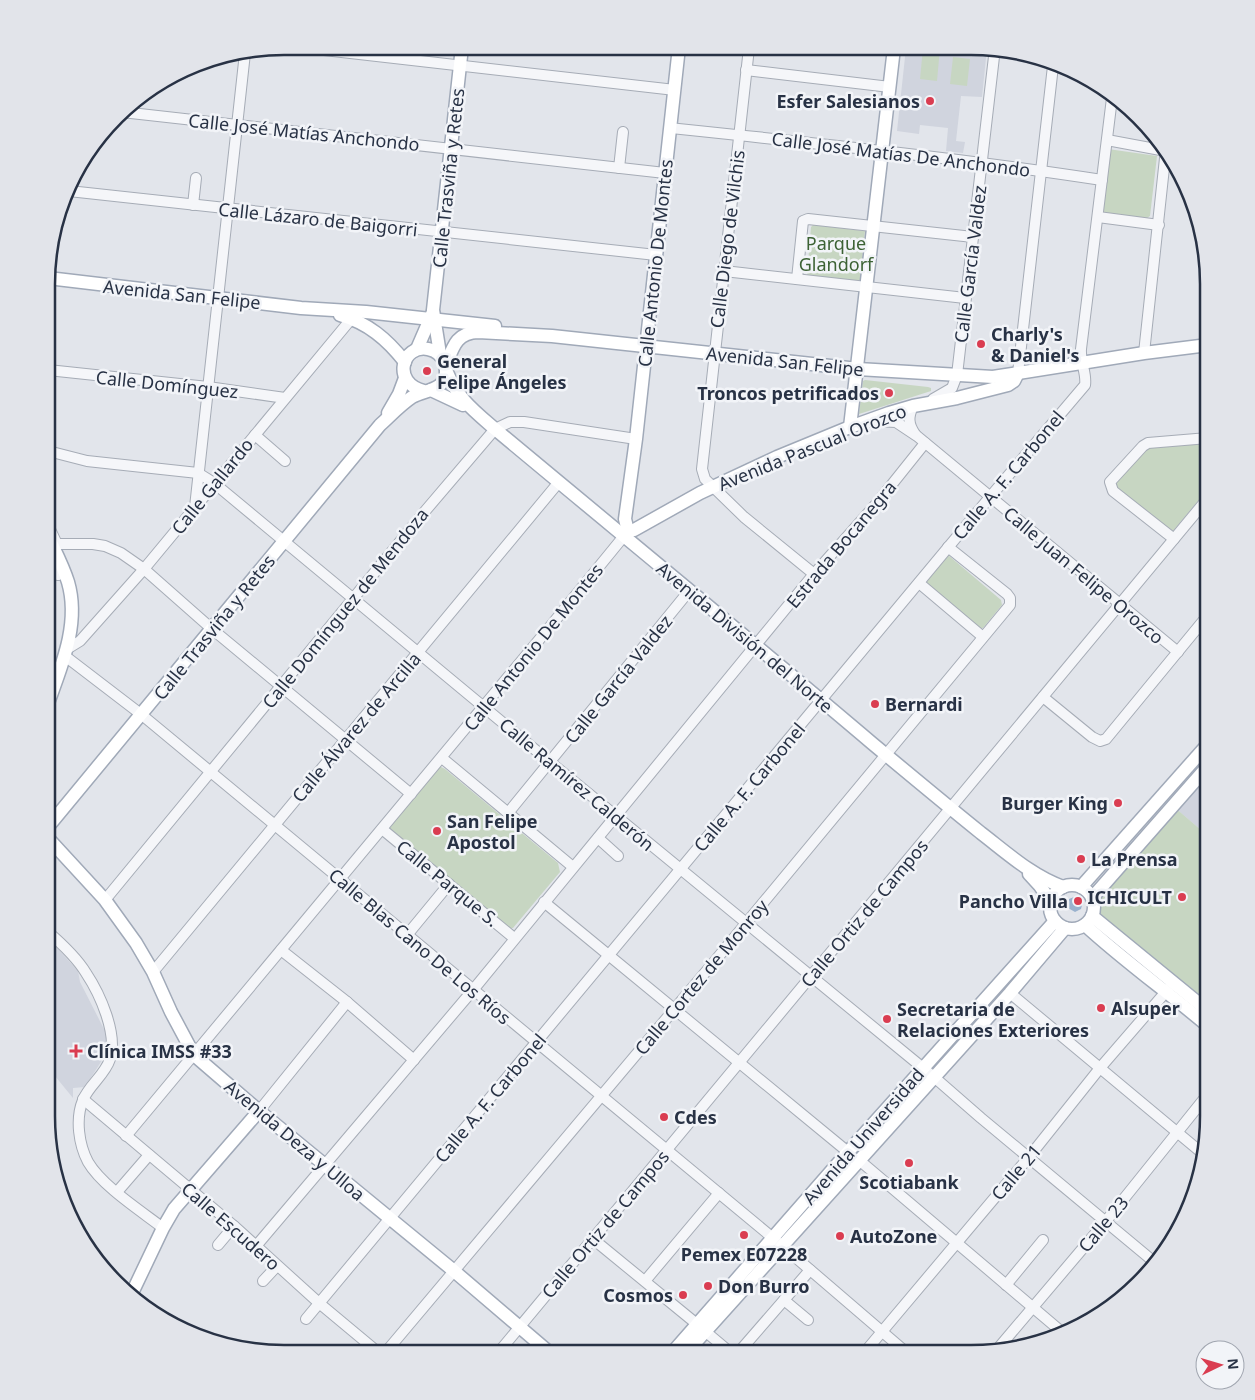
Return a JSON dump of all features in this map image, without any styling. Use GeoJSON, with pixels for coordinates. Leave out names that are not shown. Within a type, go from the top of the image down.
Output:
{"type":"FeatureCollection","features":[{"type":"Feature","properties":{"kind":"main road","name":"Calle Trasviña y Retes"},"geometry":{"type":"LineString","coordinates":[[444,363],[433,316],[461,55]]}},
{"type":"Feature","properties":{"kind":"main road","name":"Calle Antonio De Montes"},"geometry":{"type":"LineString","coordinates":[[626,534],[625,519],[636,439],[678,55]]}},
{"type":"Feature","properties":{"kind":"main road"},"geometry":{"type":"LineString","coordinates":[[850,427],[868,288],[893,55]]}},
{"type":"Feature","properties":{"kind":"main road","name":"Avenida San Felipe"},"geometry":{"type":"LineString","coordinates":[[55,279],[316,309],[433,316],[552,336]]}},
{"type":"Feature","properties":{"kind":"main road","name":"Avenida San Felipe"},"geometry":{"type":"LineString","coordinates":[[316,309],[352,318],[372,328],[384,338],[405,362]]}},
{"type":"Feature","properties":{"kind":"main road","name":"Calle Trasviña y Retes"},"geometry":{"type":"LineString","coordinates":[[417,349],[433,316]]}},
{"type":"Feature","properties":{"kind":"main road","name":"Avenida San Felipe"},"geometry":{"type":"LineString","coordinates":[[444,363],[462,336],[487,332],[552,336],[858,369],[993,377],[1018,373]]}},
{"type":"Feature","properties":{"kind":"main road","name":"Avenida Pascual Orozco"},"geometry":{"type":"LineString","coordinates":[[626,534],[713,486],[784,454],[868,420],[919,405],[957,398],[1008,385],[1014,381],[1018,373],[1144,353],[1200,347]]}},
{"type":"Feature","properties":{"kind":"main road"},"geometry":{"type":"LineString","coordinates":[[417,349],[429,349],[444,363],[442,382],[427,391],[416,389],[409,385],[403,373],[408,356],[417,349]]}},
{"type":"Feature","properties":{"kind":"main road","name":"Avenida División del Norte"},"geometry":{"type":"LineString","coordinates":[[444,363],[457,393],[495,429],[626,534],[689,591],[950,808],[1017,861],[1047,880],[1063,887]]}},
{"type":"Feature","properties":{"kind":"main road","name":"Calle Trasviña y Retes"},"geometry":{"type":"LineString","coordinates":[[380,426],[399,394],[405,378]]}},
{"type":"Feature","properties":{"kind":"main road","name":"Calle Trasviña y Retes"},"geometry":{"type":"LineString","coordinates":[[55,825],[212,629],[380,426],[408,400],[427,391]]}},
{"type":"Feature","properties":{"kind":"main road","name":"Avenida División del Norte"},"geometry":{"type":"LineString","coordinates":[[427,391],[449,397],[474,411]]}},
{"type":"Feature","properties":{"kind":"main road"},"geometry":{"type":"LineString","coordinates":[[55,552],[69,583],[71,606],[71,626],[66,653],[55,684]]}},
{"type":"Feature","properties":{"kind":"main road"},"geometry":{"type":"LineString","coordinates":[[55,561],[64,607],[64,627],[55,662]]}},
{"type":"Feature","properties":{"kind":"main road"},"geometry":{"type":"LineString","coordinates":[[1081,887],[1200,753]]}},
{"type":"Feature","properties":{"kind":"main road"},"geometry":{"type":"LineString","coordinates":[[1092,898],[1200,775]]}},
{"type":"Feature","properties":{"kind":"main road","name":"Avenida Deza y Ulloa"},"geometry":{"type":"LineString","coordinates":[[55,843],[75,869],[105,900],[126,928],[154,972],[171,1012],[194,1055],[540,1345]]}},
{"type":"Feature","properties":{"kind":"main road","name":"Avenida División del Norte"},"geometry":{"type":"LineString","coordinates":[[1017,861],[1040,886],[1051,902]]}},
{"type":"Feature","properties":{"kind":"main road"},"geometry":{"type":"LineString","coordinates":[[1075,885],[1081,887],[1092,898],[1094,910],[1088,920],[1079,928],[1060,924],[1052,915],[1051,902],[1054,895],[1063,887],[1075,885]]}},
{"type":"Feature","properties":{"kind":"main road"},"geometry":{"type":"LineString","coordinates":[[1088,920],[1104,943],[1200,1006]]}},
{"type":"Feature","properties":{"kind":"main road","name":"Avenida Universidad"},"geometry":{"type":"LineString","coordinates":[[682,1345],[702,1328],[778,1242],[859,1160],[1010,993],[1060,924]]}},
{"type":"Feature","properties":{"kind":"main road","name":"Avenida Universidad"},"geometry":{"type":"LineString","coordinates":[[778,1242],[848,1152],[923,1068],[1060,924]]}},
{"type":"Feature","properties":{"kind":"main road"},"geometry":{"type":"LineString","coordinates":[[1170,987],[1200,1018]]}},
{"type":"Feature","properties":{"kind":"main road"},"geometry":{"type":"LineString","coordinates":[[133,1288],[174,1209],[259,1111]]}},
{"type":"Feature","properties":{"kind":"main road","name":"Avenida Universidad"},"geometry":{"type":"LineString","coordinates":[[691,1345],[702,1328]]}},
{"type":"Feature","properties":{"kind":"street"},"geometry":{"type":"LineString","coordinates":[[374,55],[675,90]]}},
{"type":"Feature","properties":{"kind":"street","name":"Calle Diego de Vilchis"},"geometry":{"type":"LineString","coordinates":[[748,55],[702,469],[705,479],[744,517],[814,574]]}},
{"type":"Feature","properties":{"kind":"street","name":"Calle García Valdez"},"geometry":{"type":"LineString","coordinates":[[957,375],[995,56]]}},
{"type":"Feature","properties":{"kind":"street"},"geometry":{"type":"LineString","coordinates":[[195,507],[244,58]]}},
{"type":"Feature","properties":{"kind":"street"},"geometry":{"type":"LineString","coordinates":[[746,70],[890,87]]}},
{"type":"Feature","properties":{"kind":"street"},"geometry":{"type":"LineString","coordinates":[[1018,373],[1053,70]]}},
{"type":"Feature","properties":{"kind":"street","name":"Calle A. F. Carbonel"},"geometry":{"type":"LineString","coordinates":[[306,1319],[990,496],[1085,385],[1086,380],[1081,364],[1081,349],[1111,103]]}},
{"type":"Feature","properties":{"kind":"street","name":"Calle José Matías Anchondo"},"geometry":{"type":"LineString","coordinates":[[132,113],[666,173]]}},
{"type":"Feature","properties":{"kind":"street","name":"Calle José Matías De Anchondo"},"geometry":{"type":"LineString","coordinates":[[670,128],[883,151],[1102,180]]}},
{"type":"Feature","properties":{"kind":"street"},"geometry":{"type":"LineString","coordinates":[[619,168],[623,132]]}},
{"type":"Feature","properties":{"kind":"street"},"geometry":{"type":"LineString","coordinates":[[1106,140],[1155,148]]}},
{"type":"Feature","properties":{"kind":"street"},"geometry":{"type":"LineString","coordinates":[[1144,353],[1165,163]]}},
{"type":"Feature","properties":{"kind":"street"},"geometry":{"type":"LineString","coordinates":[[193,205],[196,178]]}},
{"type":"Feature","properties":{"kind":"street","name":"Calle Lázaro de Baigorri"},"geometry":{"type":"LineString","coordinates":[[74,192],[656,255]]}},
{"type":"Feature","properties":{"kind":"street"},"geometry":{"type":"LineString","coordinates":[[1098,217],[1159,225]]}},
{"type":"Feature","properties":{"kind":"street"},"geometry":{"type":"LineString","coordinates":[[797,279],[805,219],[973,238]]}},
{"type":"Feature","properties":{"kind":"street"},"geometry":{"type":"LineString","coordinates":[[724,271],[965,298]]}},
{"type":"Feature","properties":{"kind":"street","name":"Calle Gallardo"},"geometry":{"type":"LineString","coordinates":[[66,653],[80,641],[144,569],[352,318]]}},
{"type":"Feature","properties":{"kind":"street","name":"Calle Domínguez"},"geometry":{"type":"LineString","coordinates":[[55,371],[208,387],[285,398]]}},
{"type":"Feature","properties":{"kind":"street"},"geometry":{"type":"LineString","coordinates":[[921,440],[909,421],[909,413],[919,405],[952,388],[957,375]]}},
{"type":"Feature","properties":{"kind":"street","name":"Calle Juan Felipe Orozco"},"geometry":{"type":"LineString","coordinates":[[868,420],[893,421],[921,440],[1178,652]]}},
{"type":"Feature","properties":{"kind":"street"},"geometry":{"type":"LineString","coordinates":[[495,429],[510,422],[524,422],[636,439]]}},
{"type":"Feature","properties":{"kind":"street","name":"Calle Domínguez de Mendoza"},"geometry":{"type":"LineString","coordinates":[[105,900],[353,598],[495,429]]}},
{"type":"Feature","properties":{"kind":"street"},"geometry":{"type":"LineString","coordinates":[[255,435],[285,461]]}},
{"type":"Feature","properties":{"kind":"street"},"geometry":{"type":"LineString","coordinates":[[1174,539],[1113,491],[1110,482],[1137,452],[1148,443],[1200,439]]}},
{"type":"Feature","properties":{"kind":"street","name":"Estrada Bocanegra"},"geometry":{"type":"LineString","coordinates":[[256,1246],[473,990],[814,574],[877,504],[921,440]]}},
{"type":"Feature","properties":{"kind":"street","name":"Calle Ramírez Calderón"},"geometry":{"type":"LineString","coordinates":[[55,453],[86,461],[198,473],[214,483],[745,924],[934,1077],[1150,1259]]}},
{"type":"Feature","properties":{"kind":"street","name":"Calle Álvarez de Arcilla"},"geometry":{"type":"LineString","coordinates":[[154,972],[559,482]]}},
{"type":"Feature","properties":{"kind":"street","name":"Calle Ortiz de Campos"},"geometry":{"type":"LineString","coordinates":[[505,1345],[1200,508]]}},
{"type":"Feature","properties":{"kind":"street","name":"Calle Antonio De Montes"},"geometry":{"type":"LineString","coordinates":[[126,1136],[442,758],[626,534]]}},
{"type":"Feature","properties":{"kind":"street"},"geometry":{"type":"LineString","coordinates":[[55,543],[105,546],[121,553],[144,569],[212,629],[411,794]]}},
{"type":"Feature","properties":{"kind":"street","name":"Calle Cortez de Monroy"},"geometry":{"type":"LineString","coordinates":[[392,1345],[674,1010],[1010,605],[1010,598],[1007,594],[948,547]]}},
{"type":"Feature","properties":{"kind":"street"},"geometry":{"type":"LineString","coordinates":[[55,570],[58,575]]}},
{"type":"Feature","properties":{"kind":"street"},"geometry":{"type":"LineString","coordinates":[[918,583],[983,637]]}},
{"type":"Feature","properties":{"kind":"street","name":"Calle García Valdez"},"geometry":{"type":"LineString","coordinates":[[508,813],[689,591]]}},
{"type":"Feature","properties":{"kind":"street"},"geometry":{"type":"LineString","coordinates":[[1043,697],[1092,737],[1100,741],[1106,739],[1200,625]]}},
{"type":"Feature","properties":{"kind":"street","name":"Calle Blas Cano De Los Ríos"},"geometry":{"type":"LineString","coordinates":[[66,653],[778,1242],[897,1345]]}},
{"type":"Feature","properties":{"kind":"street"},"geometry":{"type":"LineString","coordinates":[[442,758],[573,867]]}},
{"type":"Feature","properties":{"kind":"street","name":"Calle Parque S."},"geometry":{"type":"LineString","coordinates":[[382,829],[514,938]]}},
{"type":"Feature","properties":{"kind":"street"},"geometry":{"type":"LineString","coordinates":[[598,838],[618,856]]}},
{"type":"Feature","properties":{"kind":"street"},"geometry":{"type":"LineString","coordinates":[[407,935],[449,884]]}},
{"type":"Feature","properties":{"kind":"street"},"geometry":{"type":"LineString","coordinates":[[544,902],[848,1152]]}},
{"type":"Feature","properties":{"kind":"street"},"geometry":{"type":"LineString","coordinates":[[55,940],[85,972],[95,990],[110,1028],[113,1043],[108,1066],[83,1099],[79,1114],[82,1150],[96,1173],[163,1228]]}},
{"type":"Feature","properties":{"kind":"street"},"geometry":{"type":"LineString","coordinates":[[282,950],[414,1060]]}},
{"type":"Feature","properties":{"kind":"street","name":"Calle 21"},"geometry":{"type":"LineString","coordinates":[[870,1345],[1029,1157],[1100,1068],[1170,987]]}},
{"type":"Feature","properties":{"kind":"street"},"geometry":{"type":"LineString","coordinates":[[1010,993],[1198,1149]]}},
{"type":"Feature","properties":{"kind":"street"},"geometry":{"type":"LineString","coordinates":[[259,1111],[346,1002]]}},
{"type":"Feature","properties":{"kind":"street","name":"Calle Escudero"},"geometry":{"type":"LineString","coordinates":[[83,1099],[234,1226],[319,1303],[369,1345]]}},
{"type":"Feature","properties":{"kind":"street","name":"Calle 23"},"geometry":{"type":"LineString","coordinates":[[1003,1343],[1106,1221],[1200,1104]]}},
{"type":"Feature","properties":{"kind":"street"},"geometry":{"type":"LineString","coordinates":[[117,1192],[149,1155]]}},
{"type":"Feature","properties":{"kind":"street"},"geometry":{"type":"LineString","coordinates":[[859,1160],[1057,1329]]}},
{"type":"Feature","properties":{"kind":"street"},"geometry":{"type":"LineString","coordinates":[[645,1281],[719,1193]]}},
{"type":"Feature","properties":{"kind":"street"},"geometry":{"type":"LineString","coordinates":[[218,1245],[234,1226]]}},
{"type":"Feature","properties":{"kind":"street"},"geometry":{"type":"LineString","coordinates":[[593,1239],[722,1345]]}},
{"type":"Feature","properties":{"kind":"street"},"geometry":{"type":"LineString","coordinates":[[1006,1285],[1043,1240]]}},
{"type":"Feature","properties":{"kind":"street"},"geometry":{"type":"LineString","coordinates":[[263,1282],[277,1266]]}},
{"type":"Feature","properties":{"kind":"street"},"geometry":{"type":"LineString","coordinates":[[745,1345],[810,1270]]}},
{"type":"Feature","properties":{"kind":"street"},"geometry":{"type":"LineString","coordinates":[[784,1300],[808,1320]]}},
{"type":"Feature","properties":{"kind":"shaded area","name":"Esfer Salesianos"},"geometry":{"type":"Polygon","coordinates":[[[905,55],[986,55],[982,97],[961,96],[956,141],[965,142],[963,153],[946,151],[948,128],[920,125],[919,134],[897,131],[905,55]]]}},
{"type":"Feature","properties":{"kind":"shaded area"},"geometry":{"type":"Polygon","coordinates":[[[1200,775],[1200,829],[1173,806],[1200,775]]]}},
{"type":"Feature","properties":{"kind":"shaded area","name":"Clínica IMSS #33"},"geometry":{"type":"Polygon","coordinates":[[[55,946],[78,971],[80,982],[105,1031],[107,1044],[104,1057],[85,1087],[73,1088],[73,1098],[55,1076],[55,946]]]}},
{"type":"Feature","properties":{"kind":"shaded area","name":"Clínica IMSS #33"},"geometry":{"type":"Polygon","coordinates":[[[55,1076],[56,1106],[55,1116],[55,1076]]]}},
{"type":"Feature","properties":{"kind":"green space"},"geometry":{"type":"Polygon","coordinates":[[[922,55],[939,55],[937,81],[920,79],[922,55]]]}},
{"type":"Feature","properties":{"kind":"green space"},"geometry":{"type":"Polygon","coordinates":[[[953,57],[970,59],[967,86],[950,84],[953,57]]]}},
{"type":"Feature","properties":{"kind":"green space"},"geometry":{"type":"Polygon","coordinates":[[[1108,149],[1157,156],[1150,216],[1147,218],[1103,213],[1101,208],[1108,149]]]}},
{"type":"Feature","properties":{"kind":"green space","name":"Parque Glandorf"},"geometry":{"type":"Polygon","coordinates":[[[813,225],[865,231],[860,280],[807,275],[811,227],[813,225]]]}},
{"type":"Feature","properties":{"kind":"green space"},"geometry":{"type":"Polygon","coordinates":[[[863,381],[928,387],[931,388],[931,391],[859,414],[863,381]]]}},
{"type":"Feature","properties":{"kind":"green space"},"geometry":{"type":"Polygon","coordinates":[[[1200,443],[1200,499],[1173,531],[1117,488],[1116,480],[1148,447],[1200,443]]]}},
{"type":"Feature","properties":{"kind":"green space"},"geometry":{"type":"Polygon","coordinates":[[[948,555],[1001,600],[1002,605],[983,628],[980,628],[925,582],[948,555]]]}},
{"type":"Feature","properties":{"kind":"green space"},"geometry":{"type":"Polygon","coordinates":[[[439,766],[558,863],[560,872],[513,928],[510,928],[388,831],[439,766]]]}},
{"type":"Feature","properties":{"kind":"green space"},"geometry":{"type":"Polygon","coordinates":[[[1173,806],[1200,829],[1200,1004],[1092,916],[1094,904],[1173,806]]]}},
{"type":"Feature","properties":{"kind":"water"},"geometry":{"type":"Polygon","coordinates":[[[1074,897],[1082,905],[1081,909],[1075,912],[1068,908],[1069,899],[1074,897]]]}},
{"type":"Feature","properties":{"kind":"place","name":"Esfer Salesianos"},"geometry":{"type":"Point","coordinates":[930,101]}},
{"type":"Feature","properties":{"kind":"place","name":"Charly's & Daniel's"},"geometry":{"type":"Point","coordinates":[981,344]}},
{"type":"Feature","properties":{"kind":"place","name":"General Felipe Ángeles"},"geometry":{"type":"Point","coordinates":[427,371]}},
{"type":"Feature","properties":{"kind":"place","name":"Troncos petrificados"},"geometry":{"type":"Point","coordinates":[889,393]}},
{"type":"Feature","properties":{"kind":"place","name":"Bernardi"},"geometry":{"type":"Point","coordinates":[875,704]}},
{"type":"Feature","properties":{"kind":"place","name":"Burger King"},"geometry":{"type":"Point","coordinates":[1118,803]}},
{"type":"Feature","properties":{"kind":"place","name":"San Felipe Apostol"},"geometry":{"type":"Point","coordinates":[437,831]}},
{"type":"Feature","properties":{"kind":"place","name":"La Prensa"},"geometry":{"type":"Point","coordinates":[1081,859]}},
{"type":"Feature","properties":{"kind":"place","name":"ICHICULT"},"geometry":{"type":"Point","coordinates":[1182,897]}},
{"type":"Feature","properties":{"kind":"place","name":"Pancho Villa"},"geometry":{"type":"Point","coordinates":[1078,901]}},
{"type":"Feature","properties":{"kind":"place","name":"Alsuper"},"geometry":{"type":"Point","coordinates":[1101,1008]}},
{"type":"Feature","properties":{"kind":"place","name":"Secretaria de Relaciones Exteriores"},"geometry":{"type":"Point","coordinates":[887,1019]}},
{"type":"Feature","properties":{"kind":"place","name":"Clínica IMSS #33"},"geometry":{"type":"Point","coordinates":[76,1051]}},
{"type":"Feature","properties":{"kind":"place","name":"Cdes"},"geometry":{"type":"Point","coordinates":[664,1117]}},
{"type":"Feature","properties":{"kind":"place","name":"Scotiabank"},"geometry":{"type":"Point","coordinates":[909,1163]}},
{"type":"Feature","properties":{"kind":"place","name":"Pemex E07228"},"geometry":{"type":"Point","coordinates":[744,1235]}},
{"type":"Feature","properties":{"kind":"place","name":"AutoZone"},"geometry":{"type":"Point","coordinates":[840,1236]}},
{"type":"Feature","properties":{"kind":"place","name":"Don Burro"},"geometry":{"type":"Point","coordinates":[708,1286]}},
{"type":"Feature","properties":{"kind":"place","name":"Cosmos"},"geometry":{"type":"Point","coordinates":[683,1295]}}]}
